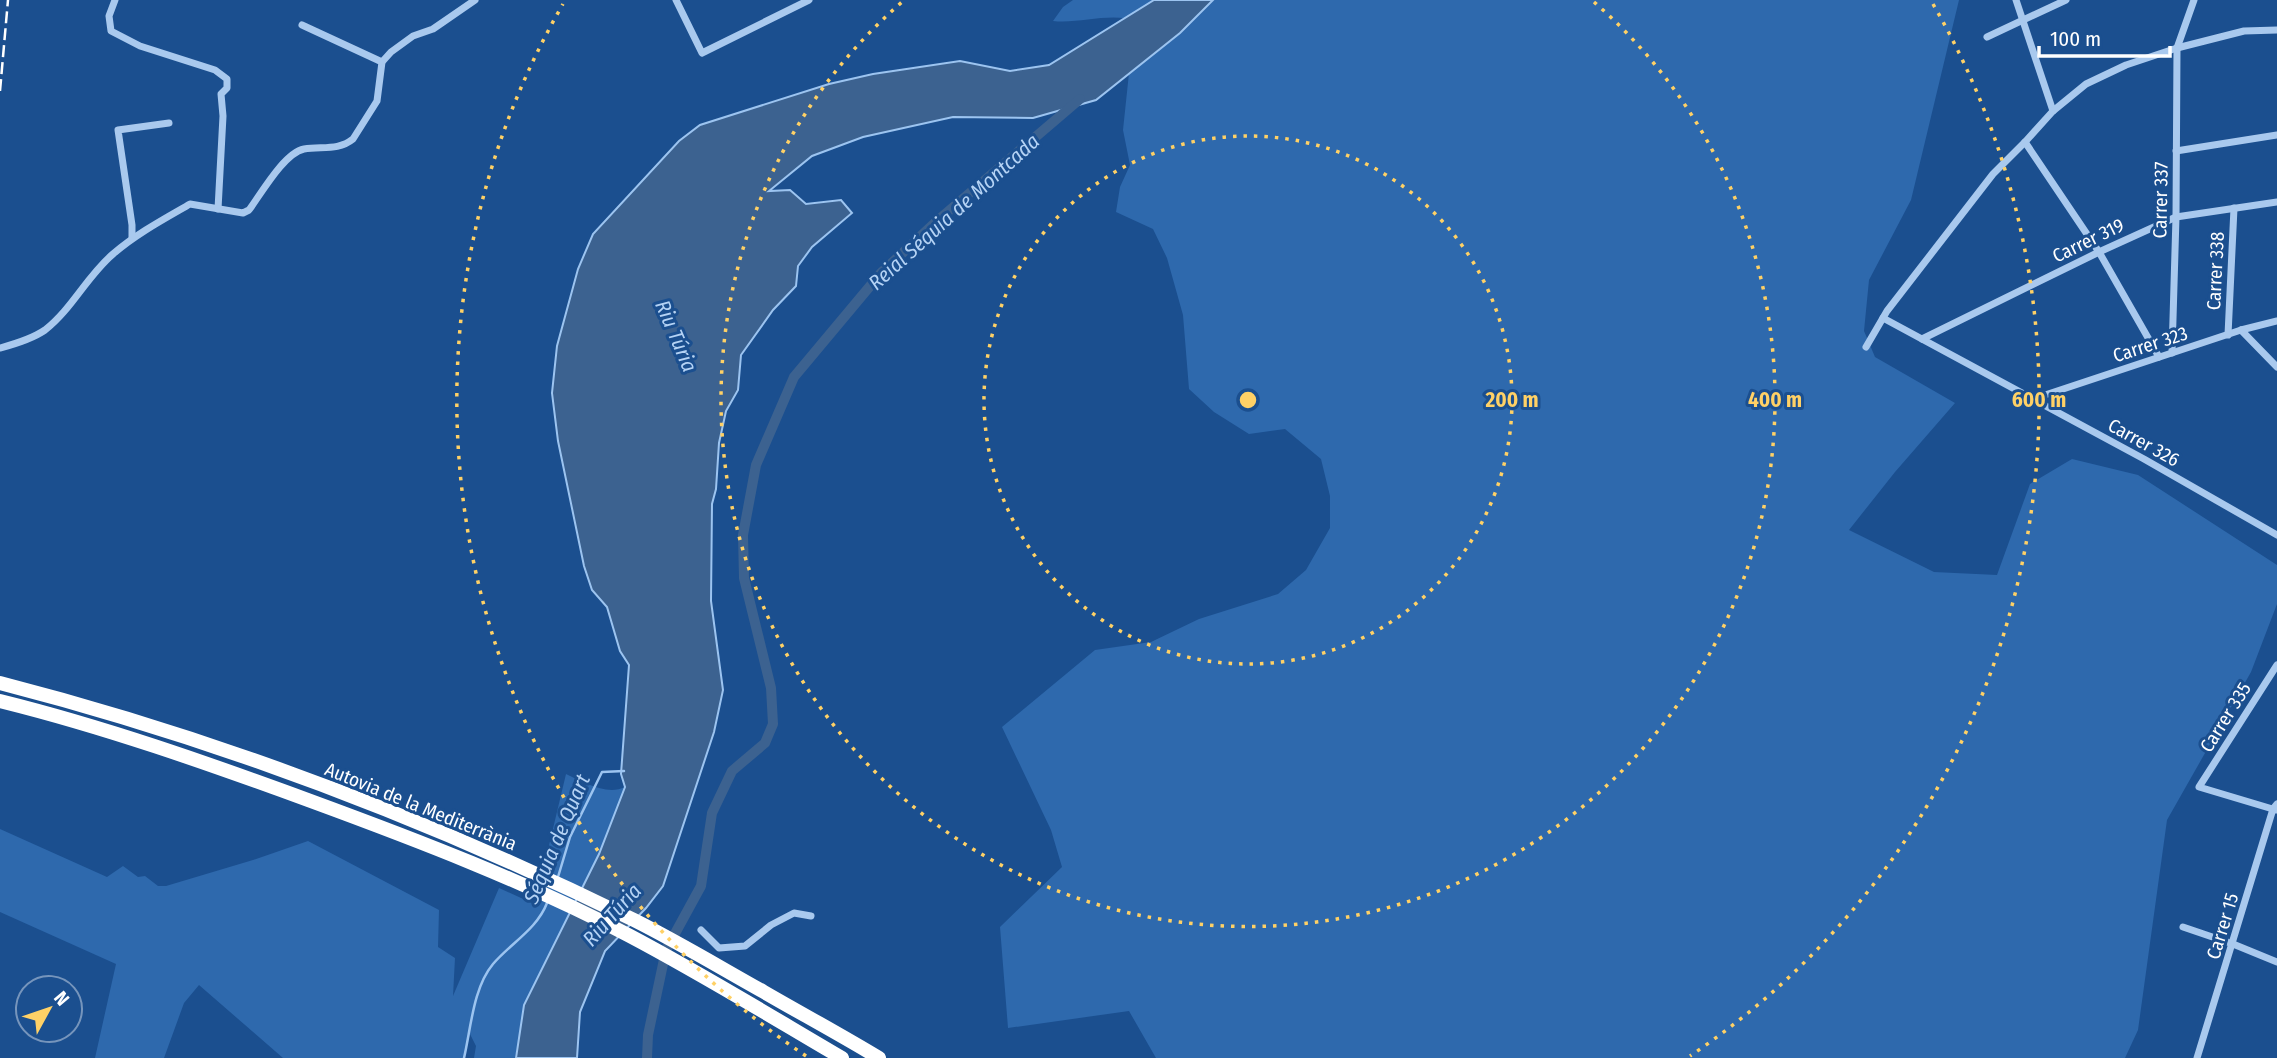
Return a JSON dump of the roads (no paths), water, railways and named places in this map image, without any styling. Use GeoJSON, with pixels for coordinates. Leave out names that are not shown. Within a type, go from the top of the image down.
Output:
{"type":"FeatureCollection","features":[{"type":"Feature","properties":{"kind":"highway","name":"Autovia de la Mediterrània"},"geometry":{"type":"LineString","coordinates":[[0,683],[119,716],[215,747],[357,800],[535,874],[636,922],[879,1058]]}},
{"type":"Feature","properties":{"kind":"highway","name":"Autovia de la Mediterrània"},"geometry":{"type":"LineString","coordinates":[[0,701],[211,764],[442,851],[630,936],[842,1058]]}},
{"type":"Feature","properties":{"kind":"street"},"geometry":{"type":"LineString","coordinates":[[115,0],[109,16],[111,31],[141,46],[215,70],[228,79],[227,88],[221,94],[223,116],[218,209]]}},
{"type":"Feature","properties":{"kind":"street"},"geometry":{"type":"LineString","coordinates":[[0,348],[44,330],[69,306],[96,269],[132,239],[190,204],[243,213],[249,210],[292,155],[305,149],[337,147],[353,139],[377,101],[382,62],[413,36],[433,29],[475,0]]}},
{"type":"Feature","properties":{"kind":"street"},"geometry":{"type":"LineString","coordinates":[[676,0],[702,54],[809,0]]}},
{"type":"Feature","properties":{"kind":"street"},"geometry":{"type":"LineString","coordinates":[[2017,0],[2053,111]]}},
{"type":"Feature","properties":{"kind":"street"},"geometry":{"type":"LineString","coordinates":[[1987,37],[2066,0]]}},
{"type":"Feature","properties":{"kind":"street","name":"Carrer 337"},"geometry":{"type":"LineString","coordinates":[[2172,353],[2177,48],[2194,0]]}},
{"type":"Feature","properties":{"kind":"street"},"geometry":{"type":"LineString","coordinates":[[302,25],[382,62]]}},
{"type":"Feature","properties":{"kind":"street"},"geometry":{"type":"LineString","coordinates":[[1866,346],[1883,318],[1966,206],[2053,111],[2086,84],[2126,65],[2177,48],[2244,32],[2277,30]]}},
{"type":"Feature","properties":{"kind":"street"},"geometry":{"type":"LineString","coordinates":[[132,239],[118,130],[169,123]]}},
{"type":"Feature","properties":{"kind":"street"},"geometry":{"type":"LineString","coordinates":[[2176,151],[2277,135]]}},
{"type":"Feature","properties":{"kind":"street"},"geometry":{"type":"LineString","coordinates":[[2025,142],[2099,252],[2159,357]]}},
{"type":"Feature","properties":{"kind":"street","name":"Carrer 319"},"geometry":{"type":"LineString","coordinates":[[1922,340],[2176,217],[2277,202]]}},
{"type":"Feature","properties":{"kind":"street","name":"Carrer 338"},"geometry":{"type":"LineString","coordinates":[[2228,335],[2234,208]]}},
{"type":"Feature","properties":{"kind":"street","name":"Carrer 326"},"geometry":{"type":"LineString","coordinates":[[1883,318],[2144,459],[2277,536]]}},
{"type":"Feature","properties":{"kind":"street","name":"Carrer 323"},"geometry":{"type":"LineString","coordinates":[[2033,399],[2241,330],[2277,321]]}},
{"type":"Feature","properties":{"kind":"street"},"geometry":{"type":"LineString","coordinates":[[2241,330],[2277,367]]}},
{"type":"Feature","properties":{"kind":"street","name":"Carrer 335"},"geometry":{"type":"LineString","coordinates":[[2276,808],[2199,787],[2273,678],[2277,665]]}},
{"type":"Feature","properties":{"kind":"street","name":"Carrer 15"},"geometry":{"type":"LineString","coordinates":[[2197,1058],[2276,808]]}},
{"type":"Feature","properties":{"kind":"street"},"geometry":{"type":"LineString","coordinates":[[701,930],[719,948],[745,946],[771,925],[794,912],[811,916]]}},
{"type":"Feature","properties":{"kind":"street"},"geometry":{"type":"LineString","coordinates":[[2183,928],[2277,962]]}},
{"type":"Feature","properties":{"kind":"water","name":"Riu Túria"},"geometry":{"type":"Polygon","coordinates":[[[1154,0],[1213,0],[1180,33],[1096,100],[1033,118],[953,117],[863,137],[812,156],[769,191],[790,190],[806,204],[841,200],[852,213],[812,247],[798,266],[796,286],[773,310],[741,355],[738,390],[726,411],[719,443],[716,489],[712,504],[711,601],[723,690],[714,732],[663,886],[605,951],[580,1012],[577,1058],[516,1058],[524,1005],[599,854],[625,787],[621,774],[629,665],[620,651],[607,607],[592,590],[584,566],[558,441],[552,393],[557,346],[578,269],[593,234],[679,141],[700,125],[829,84],[873,74],[960,61],[1010,71],[1049,65],[1154,0]]]}},
{"type":"Feature","properties":{"kind":"waterway","name":"Reial Séquia de Montcada"},"geometry":{"type":"LineString","coordinates":[[647,1058],[648,1035],[666,950],[701,886],[712,813],[732,771],[765,743],[773,724],[771,688],[744,578],[743,535],[756,465],[794,377],[881,273],[937,221],[1080,99]]}},
{"type":"Feature","properties":{"kind":"waterway","name":"Séquia de Quart"},"geometry":{"type":"LineString","coordinates":[[558,877],[570,837],[602,772],[624,771]]}},
{"type":"Feature","properties":{"kind":"waterway","name":"Séquia de Quart"},"geometry":{"type":"LineString","coordinates":[[464,1058],[477,996],[486,974],[500,956],[537,921],[547,903]]}},
{"type":"Feature","properties":{"kind":"railway"},"geometry":{"type":"LineString","coordinates":[[0,91],[8,0]]}}]}
